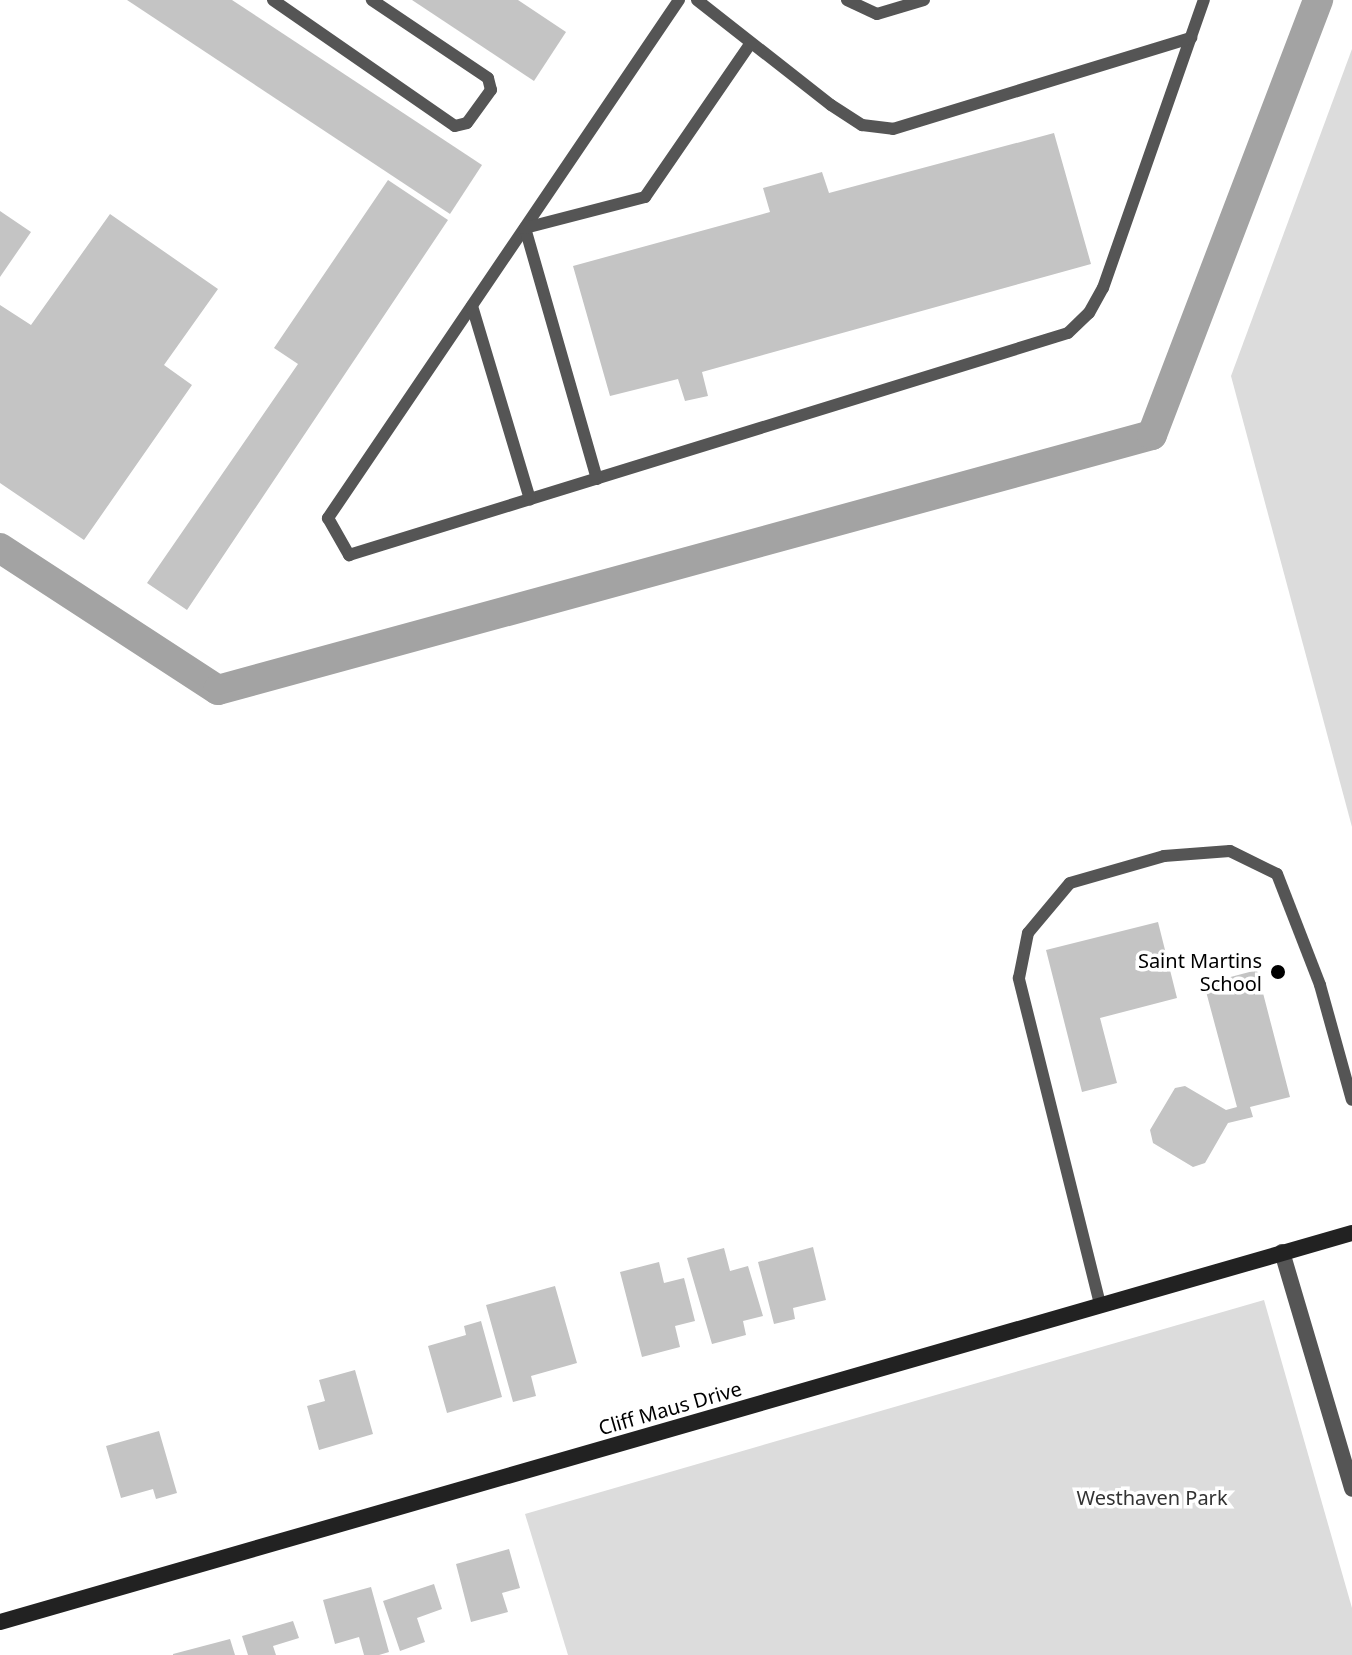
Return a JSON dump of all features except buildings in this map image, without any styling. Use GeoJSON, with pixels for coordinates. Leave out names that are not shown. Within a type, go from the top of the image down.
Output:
{"type":"FeatureCollection","features":[{"type":"Feature","properties":{"kind":"street","name":"Cliff Maus Drive"},"geometry":{"type":"LineString","coordinates":[[0,1622],[1352,1233]]}},
{"type":"Feature","properties":{"kind":"street"},"geometry":{"type":"LineString","coordinates":[[1282,1252],[1352,1489]]}},
{"type":"Feature","properties":{"kind":"lane"},"geometry":{"type":"LineString","coordinates":[[273,0],[455,126],[467,123],[491,90],[488,78],[372,0]]}},
{"type":"Feature","properties":{"kind":"lane"},"geometry":{"type":"LineString","coordinates":[[679,0],[328,518],[349,555],[1068,333],[1089,313],[1103,288],[1204,0]]}},
{"type":"Feature","properties":{"kind":"lane"},"geometry":{"type":"LineString","coordinates":[[697,0],[862,125],[893,129],[1191,38]]}},
{"type":"Feature","properties":{"kind":"lane"},"geometry":{"type":"LineString","coordinates":[[847,0],[877,14],[924,0]]}},
{"type":"Feature","properties":{"kind":"lane"},"geometry":{"type":"LineString","coordinates":[[525,228],[645,197],[751,43]]}},
{"type":"Feature","properties":{"kind":"lane"},"geometry":{"type":"LineString","coordinates":[[525,228],[597,479]]}},
{"type":"Feature","properties":{"kind":"lane"},"geometry":{"type":"LineString","coordinates":[[472,306],[530,499]]}},
{"type":"Feature","properties":{"kind":"lane"},"geometry":{"type":"LineString","coordinates":[[1100,1304],[1019,978],[1028,933],[1070,883],[1164,856],[1230,851],[1277,874],[1320,985],[1352,1100]]}},
{"type":"Feature","properties":{"kind":"green space"},"geometry":{"type":"Polygon","coordinates":[[[1352,49],[1352,827],[1231,376],[1352,49]]]}},
{"type":"Feature","properties":{"kind":"green space","name":"Westhaven Park"},"geometry":{"type":"Polygon","coordinates":[[[1264,1300],[1352,1608],[1352,1655],[568,1655],[525,1514],[1264,1300]]]}},
{"type":"Feature","properties":{"kind":"waterway"},"geometry":{"type":"LineString","coordinates":[[0,548],[218,690],[1152,435],[1318,0]]}},
{"type":"Feature","properties":{"kind":"place","name":"Saint Martins School"},"geometry":{"type":"Point","coordinates":[1278,972]}}]}
